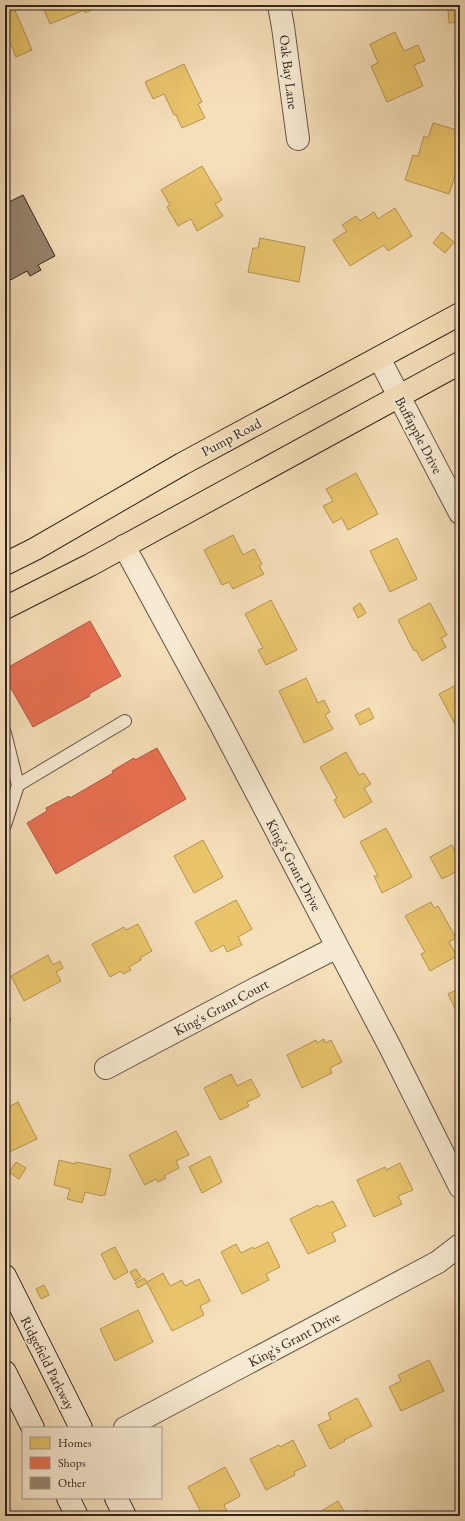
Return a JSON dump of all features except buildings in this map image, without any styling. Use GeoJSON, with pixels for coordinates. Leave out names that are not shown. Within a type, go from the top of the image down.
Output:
{"type":"FeatureCollection","features":[{"type":"Feature","properties":{"kind":"main road","name":"Pump Road"},"geometry":{"type":"LineString","coordinates":[[5,564],[35,549],[182,464],[460,314]]}},
{"type":"Feature","properties":{"kind":"main road"},"geometry":{"type":"LineString","coordinates":[[5,608],[90,565],[460,363]]}},
{"type":"Feature","properties":{"kind":"street","name":"Oak Bay Lane"},"geometry":{"type":"LineString","coordinates":[[279,5],[298,139]]}},
{"type":"Feature","properties":{"kind":"street","name":"Buffapple Drive"},"geometry":{"type":"LineString","coordinates":[[379,358],[460,513]]}},
{"type":"Feature","properties":{"kind":"street","name":"King's Grant Drive"},"geometry":{"type":"LineString","coordinates":[[124,546],[220,723],[390,1047],[460,1187]]}},
{"type":"Feature","properties":{"kind":"street","name":"King's Grant Court"},"geometry":{"type":"LineString","coordinates":[[106,1068],[252,990],[337,947]]}},
{"type":"Feature","properties":{"kind":"street","name":"King's Grant Drive"},"geometry":{"type":"LineString","coordinates":[[127,1427],[438,1262],[460,1245]]}},
{"type":"Feature","properties":{"kind":"street","name":"Ridgefield Parkway"},"geometry":{"type":"LineString","coordinates":[[5,1276],[80,1427]]}},
{"type":"Feature","properties":{"kind":"street"},"geometry":{"type":"LineString","coordinates":[[5,1372],[32,1427]]}},
{"type":"Feature","properties":{"kind":"street"},"geometry":{"type":"LineString","coordinates":[[68,1499],[77,1516]]}},
{"type":"Feature","properties":{"kind":"street"},"geometry":{"type":"LineString","coordinates":[[116,1499],[125,1516]]}},
{"type":"Feature","properties":{"kind":"lane"},"geometry":{"type":"LineString","coordinates":[[18,785],[125,721]]}},
{"type":"Feature","properties":{"kind":"lane"},"geometry":{"type":"LineString","coordinates":[[5,733],[18,785],[5,825]]}}]}
